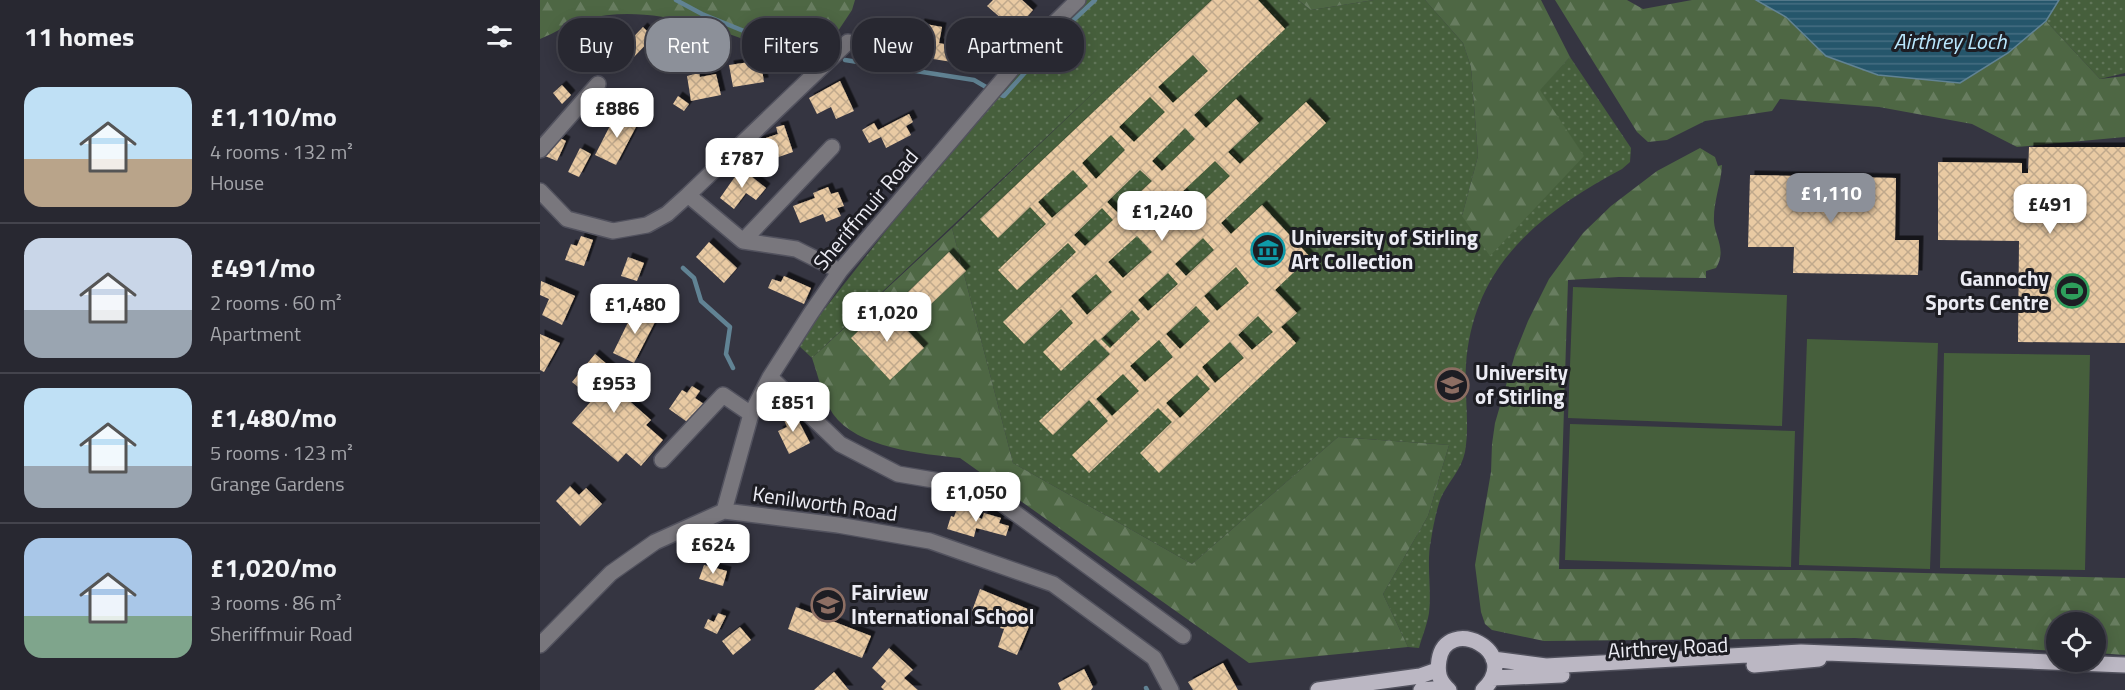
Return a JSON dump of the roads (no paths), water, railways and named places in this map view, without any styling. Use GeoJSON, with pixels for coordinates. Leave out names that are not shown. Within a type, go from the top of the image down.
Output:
{"type":"FeatureCollection","features":[{"type":"Feature","properties":{"kind":"main road"},"geometry":{"type":"LineString","coordinates":[[1421,690],[1447,689],[1437,670],[1439,655],[1454,641],[1465,638],[1478,641],[1488,649],[1493,659],[1487,684]]}},
{"type":"Feature","properties":{"kind":"main road","name":"Airthrey Road"},"geometry":{"type":"LineString","coordinates":[[1493,659],[1546,666],[1801,652],[2125,665]]}},
{"type":"Feature","properties":{"kind":"main road","name":"Airthrey Road"},"geometry":{"type":"LineString","coordinates":[[1487,684],[1800,663],[1846,654]]}},
{"type":"Feature","properties":{"kind":"main road"},"geometry":{"type":"LineString","coordinates":[[1318,690],[1420,676],[1437,670]]}},
{"type":"Feature","properties":{"kind":"street","name":"Sheriffmuir Road"},"geometry":{"type":"LineString","coordinates":[[724,511],[751,414],[770,377],[840,271],[1034,43],[1078,0]]}},
{"type":"Feature","properties":{"kind":"street"},"geometry":{"type":"LineString","coordinates":[[540,191],[567,219],[613,231],[647,225],[668,214],[848,42]]}},
{"type":"Feature","properties":{"kind":"street"},"geometry":{"type":"LineString","coordinates":[[540,150],[598,84]]}},
{"type":"Feature","properties":{"kind":"street"},"geometry":{"type":"LineString","coordinates":[[743,242],[832,147]]}},
{"type":"Feature","properties":{"kind":"street"},"geometry":{"type":"LineString","coordinates":[[688,195],[743,242],[796,249],[840,271]]}},
{"type":"Feature","properties":{"kind":"street"},"geometry":{"type":"LineString","coordinates":[[770,377],[840,444],[898,474],[981,488],[1183,636]]}},
{"type":"Feature","properties":{"kind":"street"},"geometry":{"type":"LineString","coordinates":[[662,460],[723,395],[751,414]]}},
{"type":"Feature","properties":{"kind":"street","name":"Kenilworth Road"},"geometry":{"type":"LineString","coordinates":[[541,643],[620,567],[655,542],[724,511],[838,525],[930,541],[1053,584],[1154,658],[1171,690]]}},
{"type":"Feature","properties":{"kind":"water","name":"Airthrey Loch"},"geometry":{"type":"Polygon","coordinates":[[[1756,0],[2059,0],[2046,21],[2008,53],[1960,83],[1878,75],[1826,56],[1786,17],[1756,0]]]}},
{"type":"Feature","properties":{"kind":"waterway"},"geometry":{"type":"LineString","coordinates":[[676,0],[702,14],[742,30]]}},
{"type":"Feature","properties":{"kind":"waterway"},"geometry":{"type":"LineString","coordinates":[[1001,95],[1004,96],[1065,28],[1095,0]]}},
{"type":"Feature","properties":{"kind":"waterway"},"geometry":{"type":"LineString","coordinates":[[845,60],[974,80],[986,87]]}},
{"type":"Feature","properties":{"kind":"waterway"},"geometry":{"type":"LineString","coordinates":[[683,268],[694,278],[701,301],[730,327],[726,354],[733,368]]}},
{"type":"Feature","properties":{"kind":"place","name":"University of Stirling Art Collection"},"geometry":{"type":"Point","coordinates":[1268,250]}},
{"type":"Feature","properties":{"kind":"place","name":"Gannochy Sports Centre"},"geometry":{"type":"Point","coordinates":[2072,291]}},
{"type":"Feature","properties":{"kind":"place","name":"University of Stirling"},"geometry":{"type":"Point","coordinates":[1452,385]}},
{"type":"Feature","properties":{"kind":"place","name":"Fairview International School"},"geometry":{"type":"Point","coordinates":[828,605]}}]}
